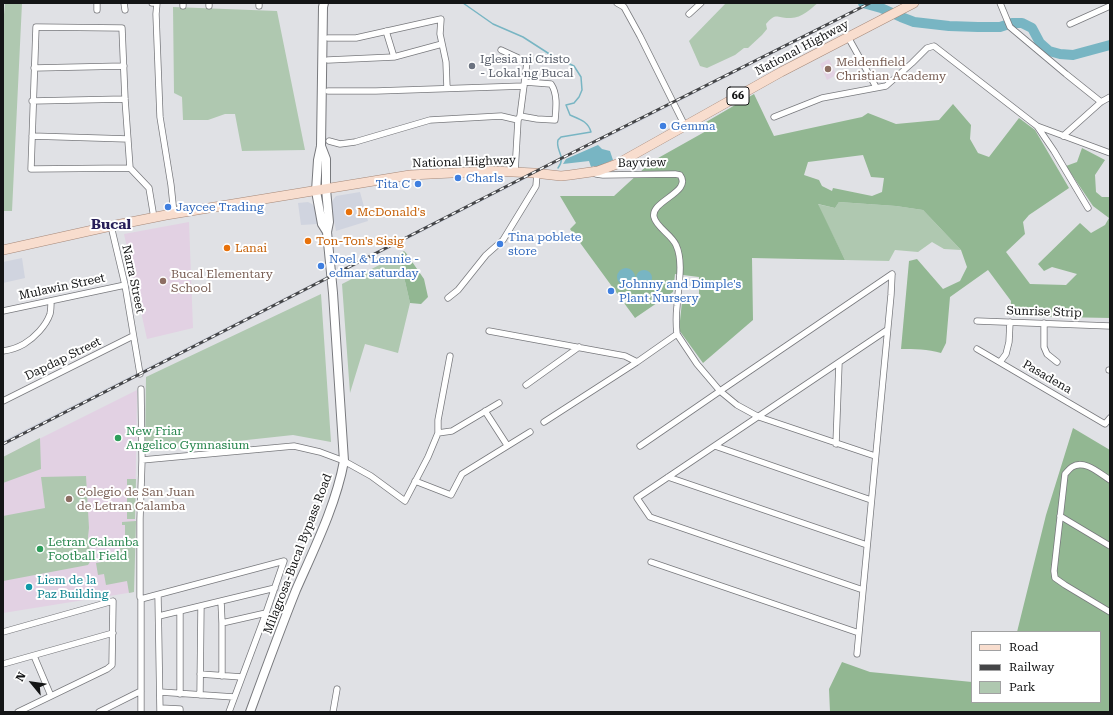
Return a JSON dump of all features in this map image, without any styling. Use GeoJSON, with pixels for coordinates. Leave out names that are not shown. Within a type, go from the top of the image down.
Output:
{"type":"FeatureCollection","features":[{"type":"Feature","properties":{"kind":"main road"},"geometry":{"type":"LineString","coordinates":[[321,146],[324,3]]}},
{"type":"Feature","properties":{"kind":"main road","name":"National Highway"},"geometry":{"type":"LineString","coordinates":[[3,250],[111,226],[174,214],[410,176],[493,171],[537,173],[561,176],[591,173],[617,164],[781,72],[907,6]]}},
{"type":"Feature","properties":{"kind":"main road","name":"Milagrosa-Bucal Bypass Road"},"geometry":{"type":"LineString","coordinates":[[250,712],[292,601],[327,517],[342,473],[344,461],[333,294],[327,232],[329,222],[326,190],[326,159],[321,146]]}},
{"type":"Feature","properties":{"kind":"main road","name":"Milagrosa-Bucal Bypass Road"},"geometry":{"type":"LineString","coordinates":[[321,146],[318,160],[316,191],[322,224],[327,232]]}},
{"type":"Feature","properties":{"kind":"street"},"geometry":{"type":"LineString","coordinates":[[97,3],[97,10]]}},
{"type":"Feature","properties":{"kind":"street"},"geometry":{"type":"LineString","coordinates":[[124,3],[125,10]]}},
{"type":"Feature","properties":{"kind":"street"},"geometry":{"type":"LineString","coordinates":[[152,3],[157,3],[156,14],[160,117],[174,214]]}},
{"type":"Feature","properties":{"kind":"street"},"geometry":{"type":"LineString","coordinates":[[617,3],[624,7],[685,126]]}},
{"type":"Feature","properties":{"kind":"street"},"geometry":{"type":"LineString","coordinates":[[689,14],[701,3]]}},
{"type":"Feature","properties":{"kind":"street"},"geometry":{"type":"LineString","coordinates":[[1000,3],[1009,24],[1066,74],[1101,102]]}},
{"type":"Feature","properties":{"kind":"street"},"geometry":{"type":"LineString","coordinates":[[1070,24],[1110,6]]}},
{"type":"Feature","properties":{"kind":"street"},"geometry":{"type":"LineString","coordinates":[[328,38],[356,38],[441,19],[440,34],[446,62],[447,88]]}},
{"type":"Feature","properties":{"kind":"street"},"geometry":{"type":"LineString","coordinates":[[130,168],[31,169],[32,101],[36,27],[122,28],[130,168],[149,188],[154,218]]}},
{"type":"Feature","properties":{"kind":"street"},"geometry":{"type":"LineString","coordinates":[[386,31],[394,57]]}},
{"type":"Feature","properties":{"kind":"street"},"geometry":{"type":"LineString","coordinates":[[848,37],[876,87]]}},
{"type":"Feature","properties":{"kind":"street"},"geometry":{"type":"LineString","coordinates":[[328,60],[394,57],[442,44]]}},
{"type":"Feature","properties":{"kind":"street"},"geometry":{"type":"LineString","coordinates":[[774,118],[822,98],[886,86],[927,48],[934,46],[1037,126],[1110,153]]}},
{"type":"Feature","properties":{"kind":"street"},"geometry":{"type":"LineString","coordinates":[[501,50],[528,62],[519,118],[515,172]]}},
{"type":"Feature","properties":{"kind":"street"},"geometry":{"type":"LineString","coordinates":[[34,68],[124,66]]}},
{"type":"Feature","properties":{"kind":"street"},"geometry":{"type":"LineString","coordinates":[[328,91],[376,91],[551,84],[554,88],[556,104],[555,120],[501,116],[430,120],[354,142],[340,144],[329,141]]}},
{"type":"Feature","properties":{"kind":"street"},"geometry":{"type":"LineString","coordinates":[[1063,136],[1101,102],[1110,97]]}},
{"type":"Feature","properties":{"kind":"street"},"geometry":{"type":"LineString","coordinates":[[32,101],[126,99]]}},
{"type":"Feature","properties":{"kind":"street"},"geometry":{"type":"LineString","coordinates":[[1037,126],[1054,151],[1088,208]]}},
{"type":"Feature","properties":{"kind":"street"},"geometry":{"type":"LineString","coordinates":[[32,136],[128,139]]}},
{"type":"Feature","properties":{"kind":"street"},"geometry":{"type":"LineString","coordinates":[[448,298],[458,290],[486,255],[502,240],[536,186],[537,173]]}},
{"type":"Feature","properties":{"kind":"street","name":"Bayview"},"geometry":{"type":"LineString","coordinates":[[591,173],[603,175],[680,174],[683,178],[680,188],[657,207],[654,213],[654,218],[662,229],[674,240],[680,261],[676,334]]}},
{"type":"Feature","properties":{"kind":"street","name":"Narra Street"},"geometry":{"type":"LineString","coordinates":[[111,226],[125,285],[140,374]]}},
{"type":"Feature","properties":{"kind":"street"},"geometry":{"type":"LineString","coordinates":[[640,446],[892,274],[857,654]]}},
{"type":"Feature","properties":{"kind":"street","name":"Mulawin Street"},"geometry":{"type":"LineString","coordinates":[[3,311],[125,285]]}},
{"type":"Feature","properties":{"kind":"street"},"geometry":{"type":"LineString","coordinates":[[3,352],[12,350],[24,344],[35,336],[45,324],[50,313],[51,301]]}},
{"type":"Feature","properties":{"kind":"street","name":"Sunrise Strip"},"geometry":{"type":"LineString","coordinates":[[977,321],[1110,326]]}},
{"type":"Feature","properties":{"kind":"street"},"geometry":{"type":"LineString","coordinates":[[1000,362],[1006,354],[1009,342],[1010,322]]}},
{"type":"Feature","properties":{"kind":"street"},"geometry":{"type":"LineString","coordinates":[[1044,323],[1044,347],[1047,354],[1057,362]]}},
{"type":"Feature","properties":{"kind":"street"},"geometry":{"type":"LineString","coordinates":[[863,590],[650,517],[637,498],[888,330]]}},
{"type":"Feature","properties":{"kind":"street"},"geometry":{"type":"LineString","coordinates":[[489,331],[625,356],[637,362]]}},
{"type":"Feature","properties":{"kind":"street"},"geometry":{"type":"LineString","coordinates":[[544,422],[637,362],[676,334],[697,364],[720,391],[736,405],[758,417],[875,456]]}},
{"type":"Feature","properties":{"kind":"street","name":"Dapdap Street"},"geometry":{"type":"LineString","coordinates":[[3,401],[133,336]]}},
{"type":"Feature","properties":{"kind":"street"},"geometry":{"type":"LineString","coordinates":[[526,385],[579,347]]}},
{"type":"Feature","properties":{"kind":"street","name":"Pasadena"},"geometry":{"type":"LineString","coordinates":[[977,349],[1105,424],[1110,418]]}},
{"type":"Feature","properties":{"kind":"street"},"geometry":{"type":"LineString","coordinates":[[142,460],[294,446],[320,452],[344,461],[371,476],[405,501],[428,457],[438,433],[438,420],[450,356]]}},
{"type":"Feature","properties":{"kind":"street"},"geometry":{"type":"LineString","coordinates":[[836,444],[839,363]]}},
{"type":"Feature","properties":{"kind":"street"},"geometry":{"type":"LineString","coordinates":[[140,597],[142,460],[141,389]]}},
{"type":"Feature","properties":{"kind":"street"},"geometry":{"type":"LineString","coordinates":[[438,433],[452,431],[499,404]]}},
{"type":"Feature","properties":{"kind":"street"},"geometry":{"type":"LineString","coordinates":[[485,411],[507,446]]}},
{"type":"Feature","properties":{"kind":"street"},"geometry":{"type":"LineString","coordinates":[[415,481],[451,495],[462,474],[530,432]]}},
{"type":"Feature","properties":{"kind":"street"},"geometry":{"type":"LineString","coordinates":[[715,446],[871,500]]}},
{"type":"Feature","properties":{"kind":"street"},"geometry":{"type":"LineString","coordinates":[[1110,480],[1086,465],[1080,464],[1072,467],[1065,474],[1054,571],[1056,578],[1064,585],[1110,612]]}},
{"type":"Feature","properties":{"kind":"street"},"geometry":{"type":"LineString","coordinates":[[668,477],[867,545]]}},
{"type":"Feature","properties":{"kind":"street"},"geometry":{"type":"LineString","coordinates":[[1060,516],[1110,546]]}},
{"type":"Feature","properties":{"kind":"street"},"geometry":{"type":"LineString","coordinates":[[141,712],[140,600],[284,561],[266,614],[229,712]]}},
{"type":"Feature","properties":{"kind":"street"},"geometry":{"type":"LineString","coordinates":[[652,562],[859,633]]}},
{"type":"Feature","properties":{"kind":"street"},"geometry":{"type":"LineString","coordinates":[[160,616],[275,588]]}},
{"type":"Feature","properties":{"kind":"street"},"geometry":{"type":"LineString","coordinates":[[158,595],[160,616],[160,710],[180,709],[180,712]]}},
{"type":"Feature","properties":{"kind":"street"},"geometry":{"type":"LineString","coordinates":[[3,632],[113,601],[112,665],[107,670],[22,711]]}},
{"type":"Feature","properties":{"kind":"street"},"geometry":{"type":"LineString","coordinates":[[221,601],[222,676]]}},
{"type":"Feature","properties":{"kind":"street"},"geometry":{"type":"LineString","coordinates":[[200,695],[201,606]]}},
{"type":"Feature","properties":{"kind":"street"},"geometry":{"type":"LineString","coordinates":[[180,611],[180,694]]}},
{"type":"Feature","properties":{"kind":"street"},"geometry":{"type":"LineString","coordinates":[[222,623],[266,614]]}},
{"type":"Feature","properties":{"kind":"street"},"geometry":{"type":"LineString","coordinates":[[3,664],[113,633]]}},
{"type":"Feature","properties":{"kind":"street"},"geometry":{"type":"LineString","coordinates":[[34,656],[51,696]]}},
{"type":"Feature","properties":{"kind":"street"},"geometry":{"type":"LineString","coordinates":[[200,674],[242,677]]}},
{"type":"Feature","properties":{"kind":"street"},"geometry":{"type":"LineString","coordinates":[[333,712],[337,688]]}},
{"type":"Feature","properties":{"kind":"street"},"geometry":{"type":"LineString","coordinates":[[99,712],[141,691]]}},
{"type":"Feature","properties":{"kind":"street"},"geometry":{"type":"LineString","coordinates":[[160,692],[234,697]]}},
{"type":"Feature","properties":{"kind":"shaded area"},"geometry":{"type":"Polygon","coordinates":[[[858,7],[864,8],[599,142],[597,139],[858,7]]]}},
{"type":"Feature","properties":{"kind":"shaded area","name":"Meldenfield Christian Academy"},"geometry":{"type":"Polygon","coordinates":[[[829,59],[836,75],[827,80],[820,64],[829,59]]]}},
{"type":"Feature","properties":{"kind":"shaded area"},"geometry":{"type":"Polygon","coordinates":[[[559,158],[561,161],[3,446],[3,441],[559,158]]]}},
{"type":"Feature","properties":{"kind":"shaded area","name":"McDonald's"},"geometry":{"type":"Polygon","coordinates":[[[360,192],[368,221],[336,231],[331,204],[333,200],[336,196],[360,192]]]}},
{"type":"Feature","properties":{"kind":"shaded area"},"geometry":{"type":"Polygon","coordinates":[[[308,202],[315,208],[318,224],[301,225],[298,203],[308,202]]]}},
{"type":"Feature","properties":{"kind":"shaded area","name":"Bucal Elementary School"},"geometry":{"type":"Polygon","coordinates":[[[189,222],[193,328],[147,339],[124,234],[189,222]]]}},
{"type":"Feature","properties":{"kind":"shaded area"},"geometry":{"type":"Polygon","coordinates":[[[22,258],[25,278],[3,283],[3,262],[22,258]]]}},
{"type":"Feature","properties":{"kind":"shaded area","name":"Colegio de San Juan de Letran Calamba"},"geometry":{"type":"Polygon","coordinates":[[[137,390],[134,592],[3,613],[3,457],[137,390]]]}},
{"type":"Feature","properties":{"kind":"green space"},"geometry":{"type":"Polygon","coordinates":[[[5,3],[22,3],[12,211],[3,211],[3,26],[5,3]]]}},
{"type":"Feature","properties":{"kind":"green space"},"geometry":{"type":"Polygon","coordinates":[[[726,3],[818,3],[806,13],[795,18],[777,16],[773,18],[766,24],[767,29],[762,35],[748,48],[744,48],[735,55],[707,68],[700,66],[689,41],[726,3]]]}},
{"type":"Feature","properties":{"kind":"green space"},"geometry":{"type":"Polygon","coordinates":[[[173,7],[277,11],[305,150],[242,151],[235,114],[225,114],[208,120],[183,120],[182,97],[174,93],[173,7]]]}},
{"type":"Feature","properties":{"kind":"green space"},"geometry":{"type":"Polygon","coordinates":[[[754,94],[774,136],[862,117],[868,113],[896,124],[939,120],[953,104],[971,125],[970,139],[978,153],[989,157],[1019,118],[1035,130],[1069,188],[1029,215],[1023,222],[1025,234],[1006,252],[1030,284],[1066,285],[1077,274],[1052,267],[1044,271],[1038,264],[1080,223],[1091,233],[1105,225],[1109,218],[1093,206],[1066,166],[1077,162],[1082,148],[1105,160],[1095,175],[1096,192],[1102,197],[1110,197],[1110,318],[1010,316],[1011,301],[988,270],[950,297],[946,343],[941,353],[916,349],[901,349],[909,261],[917,259],[943,289],[960,281],[967,267],[961,250],[923,210],[896,206],[839,202],[835,208],[818,204],[845,260],[752,258],[753,320],[703,363],[679,330],[682,302],[699,298],[699,277],[675,274],[673,292],[635,318],[570,229],[576,223],[560,196],[614,196],[651,162],[708,130],[706,122],[754,94]],[[863,155],[808,162],[804,175],[819,180],[822,186],[832,191],[833,188],[872,196],[882,192],[884,178],[871,177],[863,155]]]}},
{"type":"Feature","properties":{"kind":"green space"},"geometry":{"type":"Polygon","coordinates":[[[839,202],[896,206],[923,210],[961,250],[944,249],[932,242],[918,252],[895,250],[889,261],[845,260],[817,204],[835,208],[839,202]]]}},
{"type":"Feature","properties":{"kind":"green space"},"geometry":{"type":"Polygon","coordinates":[[[404,251],[424,279],[428,297],[421,304],[410,303],[399,255],[404,251]]]}},
{"type":"Feature","properties":{"kind":"green space"},"geometry":{"type":"Polygon","coordinates":[[[399,255],[410,303],[398,353],[365,344],[350,393],[342,284],[399,255]]]}},
{"type":"Feature","properties":{"kind":"green space"},"geometry":{"type":"Polygon","coordinates":[[[321,294],[331,442],[293,435],[145,451],[146,377],[321,294]]]}},
{"type":"Feature","properties":{"kind":"green space"},"geometry":{"type":"Polygon","coordinates":[[[1073,428],[1110,450],[1110,712],[830,712],[829,689],[842,662],[870,672],[971,682],[971,703],[1101,703],[1101,631],[1017,631],[1046,515],[1073,428]]]}},
{"type":"Feature","properties":{"kind":"green space"},"geometry":{"type":"Polygon","coordinates":[[[40,438],[41,469],[3,483],[3,457],[40,438]]]}},
{"type":"Feature","properties":{"kind":"green space"},"geometry":{"type":"Polygon","coordinates":[[[86,476],[89,528],[88,537],[91,560],[88,565],[3,581],[3,516],[45,508],[41,477],[86,476]]]}},
{"type":"Feature","properties":{"kind":"green space"},"geometry":{"type":"Polygon","coordinates":[[[127,479],[136,479],[135,519],[127,519],[127,479]]]}},
{"type":"Feature","properties":{"kind":"green space"},"geometry":{"type":"Polygon","coordinates":[[[136,521],[134,592],[129,593],[127,581],[106,585],[104,574],[98,575],[96,563],[119,559],[119,550],[125,544],[125,525],[122,525],[122,522],[136,521]]]}},
{"type":"Feature","properties":{"kind":"water"},"geometry":{"type":"Polygon","coordinates":[[[598,145],[602,149],[610,151],[613,160],[595,168],[594,166],[591,167],[589,161],[563,164],[566,159],[598,145]]]}},
{"type":"Feature","properties":{"kind":"water"},"geometry":{"type":"Polygon","coordinates":[[[626,268],[632,271],[635,277],[632,283],[626,286],[620,283],[617,277],[620,271],[626,268]]]}},
{"type":"Feature","properties":{"kind":"water"},"geometry":{"type":"Polygon","coordinates":[[[644,270],[651,275],[652,278],[647,285],[644,286],[637,281],[636,278],[641,271],[644,270]]]}},
{"type":"Feature","properties":{"kind":"waterway"},"geometry":{"type":"LineString","coordinates":[[448,3],[463,3],[493,24],[523,37],[551,55],[574,66],[581,77],[582,90],[574,103],[566,105],[570,115],[580,119],[588,125],[591,132],[561,137],[558,140],[558,147],[561,157],[558,168]]}},
{"type":"Feature","properties":{"kind":"waterway"},"geometry":{"type":"LineString","coordinates":[[863,3],[881,8],[914,22],[949,26],[978,27],[1000,27],[1012,23],[1022,23],[1032,28],[1040,43],[1049,51],[1060,54],[1073,55],[1110,45]]}},
{"type":"Feature","properties":{"kind":"railway"},"geometry":{"type":"LineString","coordinates":[[3,444],[560,159],[870,3]]}},
{"type":"Feature","properties":{"kind":"place","name":"Iglesia ni Cristo - Lokal ng Bucal"},"geometry":{"type":"Point","coordinates":[472,66]}},
{"type":"Feature","properties":{"kind":"place","name":"Meldenfield Christian Academy"},"geometry":{"type":"Point","coordinates":[828,69]}},
{"type":"Feature","properties":{"kind":"place","name":"Gemma"},"geometry":{"type":"Point","coordinates":[663,126]}},
{"type":"Feature","properties":{"kind":"place","name":"Charls"},"geometry":{"type":"Point","coordinates":[458,178]}},
{"type":"Feature","properties":{"kind":"place","name":"Tita C"},"geometry":{"type":"Point","coordinates":[418,184]}},
{"type":"Feature","properties":{"kind":"place","name":"Jaycee Trading"},"geometry":{"type":"Point","coordinates":[168,207]}},
{"type":"Feature","properties":{"kind":"place","name":"McDonald's"},"geometry":{"type":"Point","coordinates":[349,212]}},
{"type":"Feature","properties":{"kind":"place","name":"Ton-Ton's Sisig"},"geometry":{"type":"Point","coordinates":[308,241]}},
{"type":"Feature","properties":{"kind":"place","name":"Tina poblete store"},"geometry":{"type":"Point","coordinates":[500,244]}},
{"type":"Feature","properties":{"kind":"place","name":"Lanai"},"geometry":{"type":"Point","coordinates":[227,248]}},
{"type":"Feature","properties":{"kind":"place","name":"Noel & Lennie - edmar saturday"},"geometry":{"type":"Point","coordinates":[321,266]}},
{"type":"Feature","properties":{"kind":"place","name":"Bucal Elementary School"},"geometry":{"type":"Point","coordinates":[163,281]}},
{"type":"Feature","properties":{"kind":"place","name":"Johnny and Dimple's Plant Nursery"},"geometry":{"type":"Point","coordinates":[611,291]}},
{"type":"Feature","properties":{"kind":"place","name":"New Friar Angelico Gymnasium"},"geometry":{"type":"Point","coordinates":[118,438]}},
{"type":"Feature","properties":{"kind":"place","name":"Colegio de San Juan de Letran Calamba"},"geometry":{"type":"Point","coordinates":[69,499]}},
{"type":"Feature","properties":{"kind":"place","name":"Letran Calamba Football Field"},"geometry":{"type":"Point","coordinates":[40,549]}},
{"type":"Feature","properties":{"kind":"place","name":"Liem de la Paz Building"},"geometry":{"type":"Point","coordinates":[29,587]}},
{"type":"Feature","properties":{"kind":"district","name":"Bucal"},"geometry":{"type":"Point","coordinates":[111,225]}}]}
